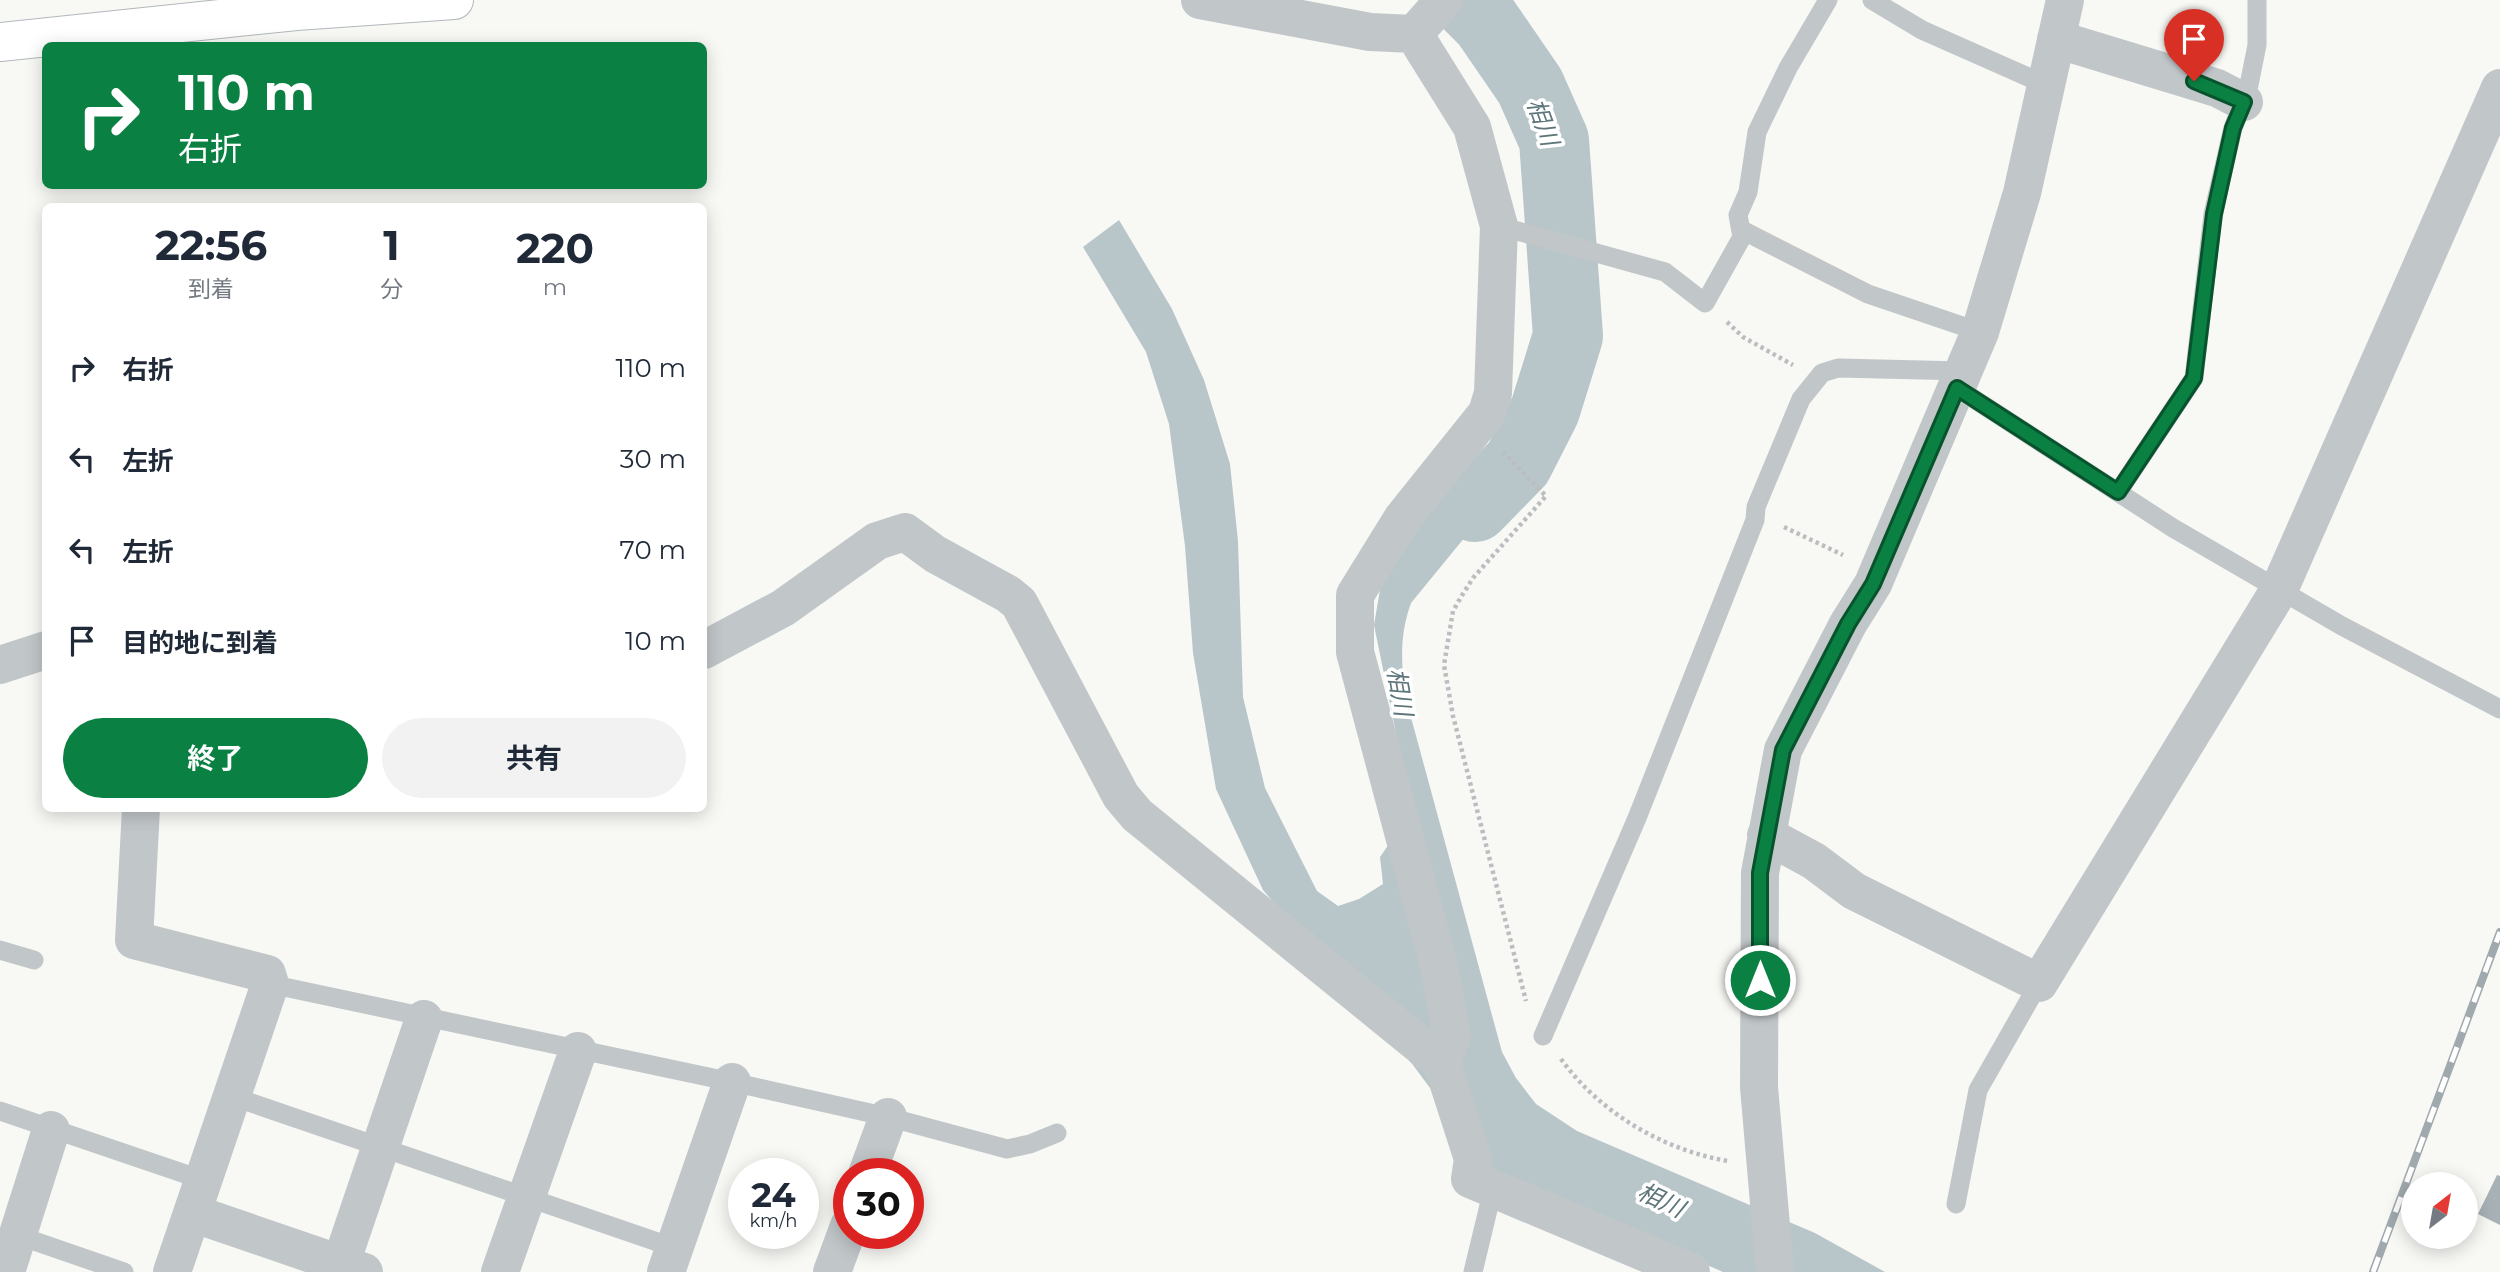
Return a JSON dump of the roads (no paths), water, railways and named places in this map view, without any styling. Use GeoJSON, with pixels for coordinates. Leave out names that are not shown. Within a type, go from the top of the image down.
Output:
{"type":"FeatureCollection","features":[{"type":"Feature","properties":{"kind":"street"},"geometry":{"type":"LineString","coordinates":[[0,42],[296,11],[454,0]]}},
{"type":"Feature","properties":{"kind":"street"},"geometry":{"type":"LineString","coordinates":[[1200,0],[1370,32],[1415,34]]}},
{"type":"Feature","properties":{"kind":"street"},"geometry":{"type":"LineString","coordinates":[[1415,34],[1444,0]]}},
{"type":"Feature","properties":{"kind":"street"},"geometry":{"type":"LineString","coordinates":[[1775,1272],[1759,1087],[1760,873],[1783,750],[1879,572],[1980,332],[2022,193],[2065,0]]}},
{"type":"Feature","properties":{"kind":"street"},"geometry":{"type":"LineString","coordinates":[[1415,34],[1472,127],[1499,226],[1493,393],[1487,413],[1402,519],[1355,595],[1355,652],[1439,967],[1452,1037],[1443,1063]]}},
{"type":"Feature","properties":{"kind":"street"},"geometry":{"type":"LineString","coordinates":[[2056,39],[2217,88],[2244,102]]}},
{"type":"Feature","properties":{"kind":"street"},"geometry":{"type":"LineString","coordinates":[[1766,835],[1814,862],[1854,891],[2039,983],[2279,590],[2500,88]]}},
{"type":"Feature","properties":{"kind":"street"},"geometry":{"type":"LineString","coordinates":[[707,648],[783,608],[868,546],[905,532],[935,554],[1008,594],[1019,603],[1121,796],[1137,815],[1443,1063],[1473,1160],[1470,1179],[1691,1272]]}},
{"type":"Feature","properties":{"kind":"street"},"geometry":{"type":"LineString","coordinates":[[0,666],[42,651]]}},
{"type":"Feature","properties":{"kind":"street"},"geometry":{"type":"LineString","coordinates":[[141,812],[134,940],[267,974],[270,985],[198,1196],[183,1269]]}},
{"type":"Feature","properties":{"kind":"street"},"geometry":{"type":"LineString","coordinates":[[198,1196],[347,1269],[380,1147],[424,1019]]}},
{"type":"Feature","properties":{"kind":"street"},"geometry":{"type":"LineString","coordinates":[[500,1272],[578,1051]]}},
{"type":"Feature","properties":{"kind":"street"},"geometry":{"type":"LineString","coordinates":[[671,1260],[732,1082]]}},
{"type":"Feature","properties":{"kind":"street"},"geometry":{"type":"LineString","coordinates":[[873,1158],[888,1117]]}},
{"type":"Feature","properties":{"kind":"street"},"geometry":{"type":"LineString","coordinates":[[6,1272],[9,1233],[51,1130]]}},
{"type":"Feature","properties":{"kind":"street"},"geometry":{"type":"LineString","coordinates":[[832,1272],[840,1249]]}},
{"type":"Feature","properties":{"kind":"lane"},"geometry":{"type":"LineString","coordinates":[[1499,226],[1626,259],[1665,272],[1705,303],[1742,237],[1738,215],[1748,192],[1757,132],[1788,68],[1828,0]]}},
{"type":"Feature","properties":{"kind":"lane"},"geometry":{"type":"LineString","coordinates":[[1872,0],[1922,30],[2046,85]]}},
{"type":"Feature","properties":{"kind":"lane"},"geometry":{"type":"LineString","coordinates":[[2118,492],[2194,378],[2214,214],[2233,128],[2244,102],[2257,45],[2257,0]]}},
{"type":"Feature","properties":{"kind":"lane"},"geometry":{"type":"LineString","coordinates":[[1742,230],[1868,294],[1980,332]]}},
{"type":"Feature","properties":{"kind":"lane"},"geometry":{"type":"LineString","coordinates":[[1544,1036],[1637,818],[1801,399],[1822,373],[1855,367],[1961,379],[2118,492],[2279,590],[2500,709]]}},
{"type":"Feature","properties":{"kind":"lane"},"geometry":{"type":"LineString","coordinates":[[0,950],[34,960]]}},
{"type":"Feature","properties":{"kind":"lane"},"geometry":{"type":"LineString","coordinates":[[1956,1204],[1978,1090],[2039,983]]}},
{"type":"Feature","properties":{"kind":"lane"},"geometry":{"type":"LineString","coordinates":[[270,985],[732,1082],[888,1117],[1007,1149],[1030,1144],[1057,1133]]}},
{"type":"Feature","properties":{"kind":"lane"},"geometry":{"type":"LineString","coordinates":[[232,1096],[527,1198],[671,1260]]}},
{"type":"Feature","properties":{"kind":"lane"},"geometry":{"type":"LineString","coordinates":[[0,1111],[51,1130],[198,1196]]}},
{"type":"Feature","properties":{"kind":"lane"},"geometry":{"type":"LineString","coordinates":[[1473,1272],[1493,1189]]}},
{"type":"Feature","properties":{"kind":"lane"},"geometry":{"type":"LineString","coordinates":[[9,1233],[124,1272]]}},
{"type":"Feature","properties":{"kind":"water"},"geometry":{"type":"Polygon","coordinates":[[[1119,220],[1172,309],[1204,380],[1230,464],[1238,541],[1243,697],[1265,788],[1317,891],[1338,906],[1359,899],[1383,884],[1380,857],[1412,811],[1374,625],[1381,584],[1429,512],[1518,421],[1577,281],[1524,465],[1411,603],[1403,639],[1402,662],[1406,699],[1502,1052],[1516,1078],[1536,1104],[1577,1131],[1815,1233],[1885,1272],[1723,1272],[1490,1169],[1413,1065],[1263,890],[1216,789],[1193,653],[1185,546],[1169,424],[1146,352],[1083,247],[1119,220]]]}},
{"type":"Feature","properties":{"kind":"waterway","name":"相川"},"geometry":{"type":"LineString","coordinates":[[1464,0],[1486,22],[1530,86],[1554,140],[1568,336],[1545,410],[1518,463],[1475,507]]}},
{"type":"Feature","properties":{"kind":"railway"},"geometry":{"type":"LineString","coordinates":[[2373,1272],[2500,932]]}}]}
